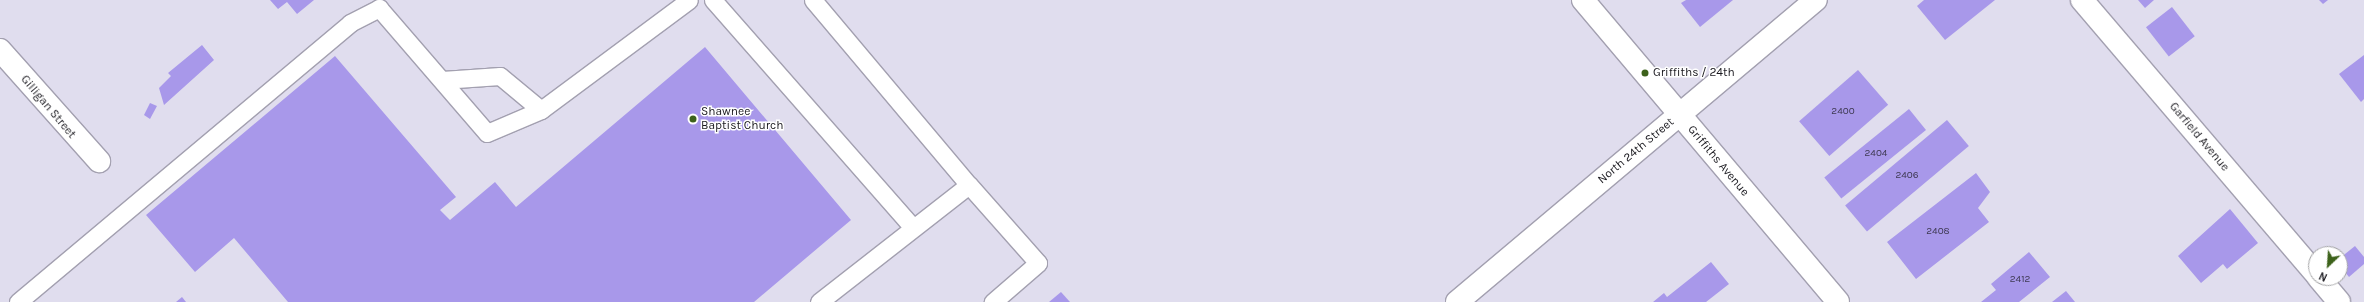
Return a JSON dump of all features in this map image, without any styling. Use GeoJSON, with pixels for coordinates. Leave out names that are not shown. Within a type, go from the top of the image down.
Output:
{"type":"FeatureCollection","features":[{"type":"Feature","properties":{"kind":"street","name":"Griffiths Avenue"},"geometry":{"type":"LineString","coordinates":[[1583,0],[1838,302]]}},
{"type":"Feature","properties":{"kind":"street","name":"North 24th Street"},"geometry":{"type":"LineString","coordinates":[[1457,302],[1816,0]]}},
{"type":"Feature","properties":{"kind":"street","name":"Garfield Avenue"},"geometry":{"type":"LineString","coordinates":[[2082,0],[2308,265]]}},
{"type":"Feature","properties":{"kind":"street","name":"Gilligan Street"},"geometry":{"type":"LineString","coordinates":[[0,50],[99,161]]}},
{"type":"Feature","properties":{"kind":"street"},"geometry":{"type":"LineString","coordinates":[[2326,286],[2340,302]]}},
{"type":"Feature","properties":{"kind":"lane"},"geometry":{"type":"LineString","coordinates":[[18,302],[350,23],[379,8],[487,133],[541,110],[689,0]]}},
{"type":"Feature","properties":{"kind":"lane"},"geometry":{"type":"LineString","coordinates":[[713,0],[914,228]]}},
{"type":"Feature","properties":{"kind":"lane"},"geometry":{"type":"LineString","coordinates":[[813,0],[969,185],[1038,263],[993,302]]}},
{"type":"Feature","properties":{"kind":"lane"},"geometry":{"type":"LineString","coordinates":[[442,80],[500,76],[541,110]]}},
{"type":"Feature","properties":{"kind":"lane"},"geometry":{"type":"LineString","coordinates":[[819,302],[969,185]]}},
{"type":"Feature","properties":{"kind":"building"},"geometry":{"type":"Polygon","coordinates":[[[270,0],[314,0],[297,14],[287,2],[278,9],[270,0]]]}},
{"type":"Feature","properties":{"kind":"building"},"geometry":{"type":"Polygon","coordinates":[[[1686,0],[1733,0],[1700,27],[1681,3],[1686,0]]]}},
{"type":"Feature","properties":{"kind":"building"},"geometry":{"type":"Polygon","coordinates":[[[1924,0],[1995,0],[1945,40],[1917,6],[1924,0]]]}},
{"type":"Feature","properties":{"kind":"building"},"geometry":{"type":"Polygon","coordinates":[[[2138,0],[2154,0],[2145,8],[2138,0]]]}},
{"type":"Feature","properties":{"kind":"building"},"geometry":{"type":"Polygon","coordinates":[[[2319,0],[2328,0],[2323,4],[2319,0]]]}},
{"type":"Feature","properties":{"kind":"building"},"geometry":{"type":"Polygon","coordinates":[[[2172,7],[2195,36],[2169,56],[2146,27],[2172,7]]]}},
{"type":"Feature","properties":{"kind":"building"},"geometry":{"type":"Polygon","coordinates":[[[202,45],[214,60],[164,105],[159,88],[171,76],[168,73],[202,45]]]}},
{"type":"Feature","properties":{"kind":"building","name":"Shawnee Baptist Church"},"geometry":{"type":"Polygon","coordinates":[[[705,47],[851,220],[754,302],[288,302],[234,238],[195,272],[146,215],[335,56],[456,197],[440,210],[450,220],[495,182],[516,207],[705,47]]]}},
{"type":"Feature","properties":{"kind":"building"},"geometry":{"type":"Polygon","coordinates":[[[2364,55],[2364,99],[2361,102],[2339,74],[2364,55]]]}},
{"type":"Feature","properties":{"kind":"building"},"geometry":{"type":"Polygon","coordinates":[[[1858,70],[1888,105],[1829,156],[1799,121],[1858,70]]]}},
{"type":"Feature","properties":{"kind":"building"},"geometry":{"type":"Polygon","coordinates":[[[150,103],[157,106],[150,119],[144,115],[150,103]]]}},
{"type":"Feature","properties":{"kind":"building"},"geometry":{"type":"Polygon","coordinates":[[[1909,109],[1926,130],[1841,199],[1824,178],[1909,109]]]}},
{"type":"Feature","properties":{"kind":"building"},"geometry":{"type":"Polygon","coordinates":[[[1947,120],[1969,146],[1867,232],[1845,205],[1947,120]]]}},
{"type":"Feature","properties":{"kind":"building"},"geometry":{"type":"Polygon","coordinates":[[[1976,173],[1990,192],[1978,208],[1989,222],[1916,279],[1887,242],[1976,173]]]}},
{"type":"Feature","properties":{"kind":"building"},"geometry":{"type":"Polygon","coordinates":[[[2230,209],[2258,243],[2227,269],[2223,264],[2201,283],[2178,256],[2230,209]]]}},
{"type":"Feature","properties":{"kind":"building"},"geometry":{"type":"Polygon","coordinates":[[[2355,246],[2364,257],[2364,264],[2349,277],[2348,276],[2348,252],[2355,246]]]}},
{"type":"Feature","properties":{"kind":"building"},"geometry":{"type":"Polygon","coordinates":[[[2029,252],[2050,277],[2019,302],[1981,302],[1996,290],[1991,284],[2029,252]]]}},
{"type":"Feature","properties":{"kind":"building"},"geometry":{"type":"Polygon","coordinates":[[[1711,262],[1729,284],[1706,302],[1653,302],[1664,293],[1667,297],[1711,262]]]}},
{"type":"Feature","properties":{"kind":"building"},"geometry":{"type":"Polygon","coordinates":[[[2066,291],[2075,302],[2052,302],[2066,291]]]}},
{"type":"Feature","properties":{"kind":"building"},"geometry":{"type":"Polygon","coordinates":[[[1061,292],[1070,302],[1049,302],[1061,292]]]}},
{"type":"Feature","properties":{"kind":"building"},"geometry":{"type":"Polygon","coordinates":[[[182,297],[186,302],[176,302],[182,297]]]}},
{"type":"Feature","properties":{"kind":"place","name":"Griffiths / 24th"},"geometry":{"type":"Point","coordinates":[1645,73]}},
{"type":"Feature","properties":{"kind":"place","name":"Shawnee Baptist Church"},"geometry":{"type":"Point","coordinates":[693,119]}}]}
